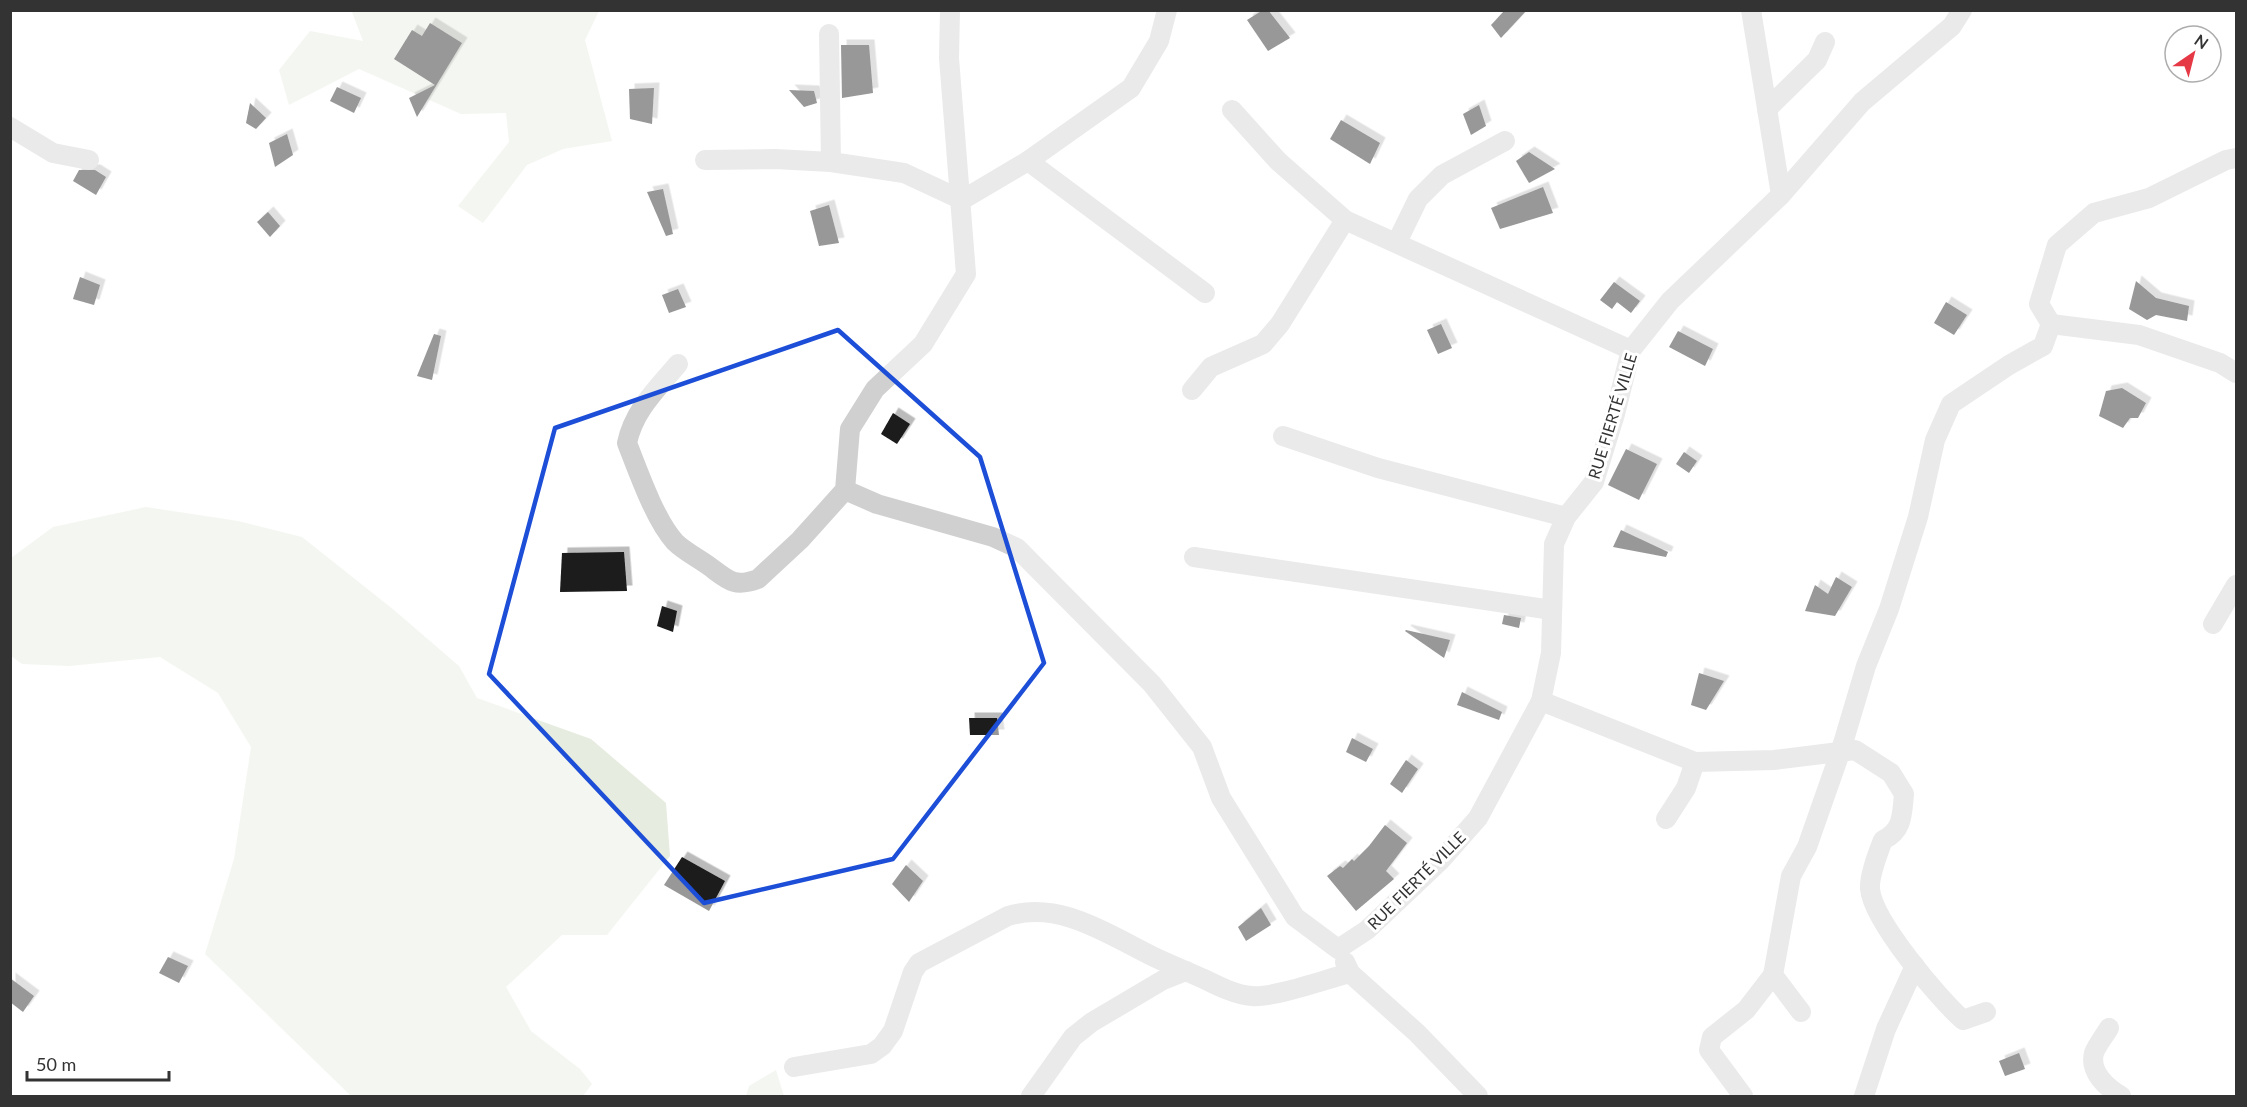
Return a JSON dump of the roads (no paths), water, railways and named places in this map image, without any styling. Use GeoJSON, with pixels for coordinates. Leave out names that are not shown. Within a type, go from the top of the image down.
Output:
{"type":"FeatureCollection","features":[{"type":"Feature","properties":{"kind":"street"},"geometry":{"type":"LineString","coordinates":[[678,364],[637,413],[630,428],[627,443],[664,528],[677,543],[729,580],[740,584],[750,582],[758,579],[800,540],[845,490],[850,429],[875,389],[923,344],[966,274],[962,200],[949,58],[950,10]]}},
{"type":"Feature","properties":{"kind":"street"},"geometry":{"type":"LineString","coordinates":[[962,200],[1028,161],[1131,88],[1158,42],[1167,10]]}},
{"type":"Feature","properties":{"kind":"street"},"geometry":{"type":"LineString","coordinates":[[1751,10],[1781,195]]}},
{"type":"Feature","properties":{"kind":"street","name":"RUE FIERTÉ VILLE"},"geometry":{"type":"LineString","coordinates":[[1338,949],[1375,922],[1441,860],[1478,818],[1541,701],[1551,653],[1554,543],[1566,517],[1594,482],[1615,414],[1631,350],[1670,300],[1781,195],[1862,102],[1953,26],[1962,10]]}},
{"type":"Feature","properties":{"kind":"street"},"geometry":{"type":"LineString","coordinates":[[829,34],[831,162]]}},
{"type":"Feature","properties":{"kind":"street"},"geometry":{"type":"LineString","coordinates":[[1767,109],[1817,60],[1825,42]]}},
{"type":"Feature","properties":{"kind":"street"},"geometry":{"type":"LineString","coordinates":[[1232,110],[1278,161],[1345,220],[1631,350]]}},
{"type":"Feature","properties":{"kind":"street"},"geometry":{"type":"LineString","coordinates":[[10,127],[53,153],[89,160]]}},
{"type":"Feature","properties":{"kind":"street"},"geometry":{"type":"LineString","coordinates":[[1397,242],[1418,198],[1442,175],[1505,141]]}},
{"type":"Feature","properties":{"kind":"street"},"geometry":{"type":"LineString","coordinates":[[2051,324],[2039,304],[2057,245],[2094,213],[2150,198],[2226,160],[2236,158]]}},
{"type":"Feature","properties":{"kind":"street"},"geometry":{"type":"LineString","coordinates":[[705,160],[776,159],[831,162],[904,173],[962,200]]}},
{"type":"Feature","properties":{"kind":"street"},"geometry":{"type":"LineString","coordinates":[[1028,161],[1205,293]]}},
{"type":"Feature","properties":{"kind":"street"},"geometry":{"type":"LineString","coordinates":[[1192,390],[1211,367],[1263,344],[1280,324],[1345,220]]}},
{"type":"Feature","properties":{"kind":"street"},"geometry":{"type":"LineString","coordinates":[[2051,324],[2139,335],[2220,363],[2236,373]]}},
{"type":"Feature","properties":{"kind":"street"},"geometry":{"type":"LineString","coordinates":[[1743,1096],[1709,1050],[1712,1037],[1746,1010],[1773,975],[1791,876],[1808,847],[1841,750],[1866,666],[1889,609],[1918,517],[1935,440],[1951,404],[2009,365],[2043,346],[2051,324]]}},
{"type":"Feature","properties":{"kind":"street"},"geometry":{"type":"LineString","coordinates":[[1283,436],[1377,468],[1566,517]]}},
{"type":"Feature","properties":{"kind":"street"},"geometry":{"type":"LineString","coordinates":[[845,490],[877,504],[993,537],[1017,548],[1152,684],[1202,747],[1221,798],[1295,917],[1338,949],[1350,973],[1417,1034],[1478,1096]]}},
{"type":"Feature","properties":{"kind":"street"},"geometry":{"type":"LineString","coordinates":[[1194,557],[1552,610]]}},
{"type":"Feature","properties":{"kind":"street"},"geometry":{"type":"LineString","coordinates":[[2212,624],[2236,585]]}},
{"type":"Feature","properties":{"kind":"street"},"geometry":{"type":"LineString","coordinates":[[1541,701],[1695,762],[1774,760],[1841,750],[1855,750],[1872,759],[1892,773],[1904,794],[1900,822],[1893,836],[1883,840],[1876,859],[1870,889],[1879,913],[1897,943],[1950,1008],[1963,1020],[1986,1012]]}},
{"type":"Feature","properties":{"kind":"street"},"geometry":{"type":"LineString","coordinates":[[1666,819],[1686,788],[1695,762]]}},
{"type":"Feature","properties":{"kind":"street"},"geometry":{"type":"LineString","coordinates":[[794,1067],[871,1054],[882,1046],[893,1031],[913,972],[919,963],[1008,916],[1023,911],[1060,915],[1092,924],[1219,986],[1251,996],[1266,996],[1350,973]]}},
{"type":"Feature","properties":{"kind":"street"},"geometry":{"type":"LineString","coordinates":[[1864,1096],[1886,1029],[1915,966]]}},
{"type":"Feature","properties":{"kind":"street"},"geometry":{"type":"LineString","coordinates":[[1031,1096],[1079,1032],[1092,1022],[1163,981],[1186,971]]}},
{"type":"Feature","properties":{"kind":"street"},"geometry":{"type":"LineString","coordinates":[[1773,975],[1801,1012]]}},
{"type":"Feature","properties":{"kind":"street"},"geometry":{"type":"LineString","coordinates":[[2109,1028],[2094,1053],[2095,1068],[2105,1087],[2121,1096]]}}]}
